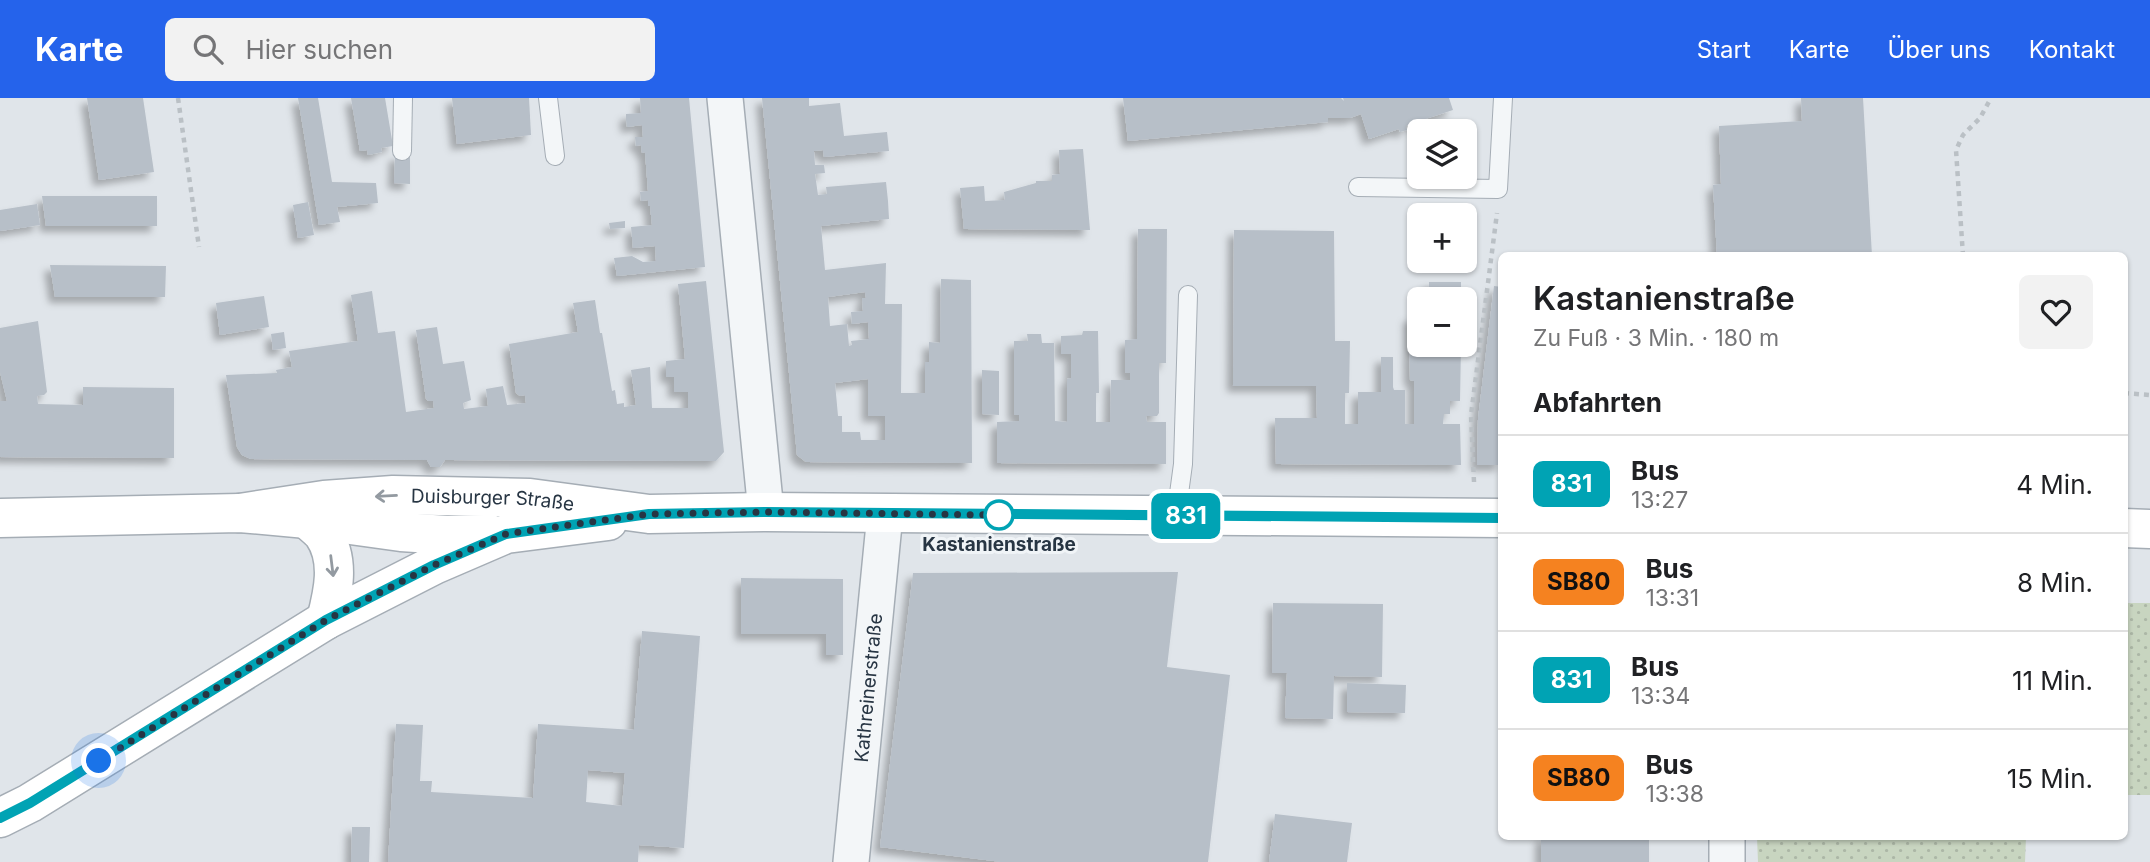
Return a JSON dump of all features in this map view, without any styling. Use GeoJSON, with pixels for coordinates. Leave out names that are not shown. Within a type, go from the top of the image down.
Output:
{"type":"FeatureCollection","features":[{"type":"Feature","properties":{"kind":"main road","name":"Duisburger Straße"},"geometry":{"type":"LineString","coordinates":[[240,513],[324,500],[393,495],[530,498],[649,514],[766,512],[1488,518]]}},
{"type":"Feature","properties":{"kind":"main road","name":"Duisburger Straße"},"geometry":{"type":"LineString","coordinates":[[0,518],[240,513],[401,532],[447,535],[506,534]]}},
{"type":"Feature","properties":{"kind":"main road"},"geometry":{"type":"LineString","coordinates":[[15,811],[326,620],[434,565],[506,534],[649,514]]}},
{"type":"Feature","properties":{"kind":"main road"},"geometry":{"type":"LineString","coordinates":[[307,519],[323,534],[331,552],[333,593],[326,620]]}},
{"type":"Feature","properties":{"kind":"main road"},"geometry":{"type":"LineString","coordinates":[[2128,528],[2150,529]]}},
{"type":"Feature","properties":{"kind":"street"},"geometry":{"type":"LineString","coordinates":[[725,98],[766,512]]}},
{"type":"Feature","properties":{"kind":"street","name":"Kathreinerstraße"},"geometry":{"type":"LineString","coordinates":[[851,862],[885,514]]}},
{"type":"Feature","properties":{"kind":"street"},"geometry":{"type":"LineString","coordinates":[[1727,840],[1727,862]]}},
{"type":"Feature","properties":{"kind":"lane"},"geometry":{"type":"LineString","coordinates":[[402,151],[403,98]]}},
{"type":"Feature","properties":{"kind":"lane"},"geometry":{"type":"LineString","coordinates":[[548,98],[555,156]]}},
{"type":"Feature","properties":{"kind":"lane"},"geometry":{"type":"LineString","coordinates":[[1358,187],[1498,189],[1503,98]]}},
{"type":"Feature","properties":{"kind":"lane"},"geometry":{"type":"LineString","coordinates":[[1176,516],[1183,464],[1188,295]]}},
{"type":"Feature","properties":{"kind":"path"},"geometry":{"type":"LineString","coordinates":[[178,98],[199,247]]}},
{"type":"Feature","properties":{"kind":"path"},"geometry":{"type":"LineString","coordinates":[[1963,252],[1956,150],[1963,135],[1980,118],[1991,98]]}},
{"type":"Feature","properties":{"kind":"path"},"geometry":{"type":"LineString","coordinates":[[1488,518],[1471,415],[1496,232],[1498,189]]}},
{"type":"Feature","properties":{"kind":"path"},"geometry":{"type":"LineString","coordinates":[[2128,393],[2150,395]]}},
{"type":"Feature","properties":{"kind":"green space"},"geometry":{"type":"Polygon","coordinates":[[[2128,603],[2150,603],[2150,795],[2128,795],[2128,603]]]}},
{"type":"Feature","properties":{"kind":"green space"},"geometry":{"type":"Polygon","coordinates":[[[1757,840],[2026,840],[2025,862],[1758,862],[1757,840]]]}},
{"type":"Feature","properties":{"kind":"building"},"geometry":{"type":"Polygon","coordinates":[[[87,98],[143,98],[154,172],[99,180],[87,98]]]}},
{"type":"Feature","properties":{"kind":"building"},"geometry":{"type":"Polygon","coordinates":[[[298,98],[318,98],[332,182],[376,183],[378,203],[337,207],[340,222],[319,225],[298,98]]]}},
{"type":"Feature","properties":{"kind":"building"},"geometry":{"type":"Polygon","coordinates":[[[351,98],[385,98],[393,146],[381,148],[382,152],[368,155],[367,150],[360,151],[351,98]]]}},
{"type":"Feature","properties":{"kind":"building"},"geometry":{"type":"Polygon","coordinates":[[[452,98],[529,98],[531,135],[457,144],[452,98]]]}},
{"type":"Feature","properties":{"kind":"building"},"geometry":{"type":"Polygon","coordinates":[[[640,98],[689,98],[705,267],[617,276],[614,258],[632,256],[643,262],[656,261],[655,246],[633,248],[631,227],[652,225],[648,200],[641,201],[640,192],[648,191],[645,152],[642,153],[641,145],[636,146],[635,137],[643,137],[642,125],[627,127],[626,120],[626,114],[641,113],[640,98]]]}},
{"type":"Feature","properties":{"kind":"building"},"geometry":{"type":"Polygon","coordinates":[[[762,98],[809,98],[809,106],[840,103],[844,136],[887,132],[889,151],[824,157],[823,150],[814,151],[815,165],[824,165],[825,173],[815,174],[818,195],[827,194],[826,187],[886,182],[889,219],[821,226],[825,270],[886,263],[885,304],[902,304],[901,393],[925,393],[925,362],[929,362],[929,342],[940,343],[941,279],[971,280],[972,463],[806,462],[797,455],[762,98]],[[865,292],[828,297],[830,326],[847,324],[849,346],[852,345],[851,341],[869,339],[868,322],[852,324],[851,312],[863,311],[862,298],[866,298],[865,292]],[[868,379],[835,383],[838,416],[842,416],[842,432],[860,432],[861,440],[885,440],[885,416],[868,416],[868,379]]]}},
{"type":"Feature","properties":{"kind":"building"},"geometry":{"type":"Polygon","coordinates":[[[1123,98],[1341,98],[1344,101],[1343,98],[1449,98],[1453,110],[1425,119],[1407,119],[1407,130],[1400,132],[1399,129],[1369,139],[1361,114],[1350,118],[1328,118],[1328,122],[1128,141],[1123,98]]]}},
{"type":"Feature","properties":{"kind":"building"},"geometry":{"type":"Polygon","coordinates":[[[1801,98],[1863,98],[1872,252],[1717,252],[1713,185],[1721,184],[1719,126],[1802,121],[1801,98]]]}},
{"type":"Feature","properties":{"kind":"building"},"geometry":{"type":"Polygon","coordinates":[[[1083,149],[1090,230],[964,229],[960,188],[984,186],[985,201],[1005,200],[1004,192],[1036,181],[1052,181],[1052,175],[1060,174],[1059,150],[1083,149]]]}},
{"type":"Feature","properties":{"kind":"building"},"geometry":{"type":"Polygon","coordinates":[[[395,155],[410,155],[410,184],[394,183],[395,155]]]}},
{"type":"Feature","properties":{"kind":"building"},"geometry":{"type":"Polygon","coordinates":[[[42,196],[157,196],[157,226],[46,226],[42,196]]]}},
{"type":"Feature","properties":{"kind":"building"},"geometry":{"type":"Polygon","coordinates":[[[308,202],[314,235],[298,238],[293,205],[308,202]]]}},
{"type":"Feature","properties":{"kind":"building"},"geometry":{"type":"Polygon","coordinates":[[[37,204],[40,225],[0,231],[0,210],[37,204]]]}},
{"type":"Feature","properties":{"kind":"building"},"geometry":{"type":"Polygon","coordinates":[[[625,221],[625,228],[610,229],[609,223],[625,221]]]}},
{"type":"Feature","properties":{"kind":"building"},"geometry":{"type":"Polygon","coordinates":[[[1138,229],[1167,229],[1166,363],[1159,363],[1159,413],[1157,416],[1146,416],[1147,422],[1166,422],[1166,464],[997,463],[997,422],[1019,421],[1019,415],[1014,415],[1014,341],[1028,341],[1027,334],[1041,334],[1042,343],[1054,343],[1055,421],[1067,422],[1067,379],[1071,378],[1071,354],[1061,354],[1061,336],[1098,331],[1099,393],[1096,393],[1096,422],[1110,422],[1111,380],[1130,380],[1130,373],[1125,373],[1125,340],[1137,339],[1138,229]]]}},
{"type":"Feature","properties":{"kind":"building"},"geometry":{"type":"Polygon","coordinates":[[[1234,230],[1334,231],[1335,341],[1350,341],[1349,393],[1345,393],[1345,424],[1358,424],[1358,392],[1381,392],[1381,357],[1393,357],[1393,387],[1394,390],[1405,390],[1405,424],[1414,424],[1414,381],[1410,380],[1410,357],[1461,357],[1460,401],[1450,401],[1450,414],[1444,414],[1443,424],[1460,424],[1461,465],[1276,464],[1275,418],[1317,418],[1316,386],[1233,386],[1234,230]]]}},
{"type":"Feature","properties":{"kind":"building"},"geometry":{"type":"Polygon","coordinates":[[[50,265],[166,266],[165,297],[55,297],[50,265]]]}},
{"type":"Feature","properties":{"kind":"building"},"geometry":{"type":"Polygon","coordinates":[[[706,281],[724,452],[716,461],[445,460],[440,467],[431,467],[427,460],[251,459],[242,455],[237,447],[226,375],[277,373],[276,370],[292,367],[289,351],[358,341],[351,295],[372,291],[378,333],[395,331],[406,412],[434,408],[433,401],[426,399],[416,330],[437,327],[443,364],[464,361],[471,400],[463,403],[464,409],[488,406],[486,389],[503,386],[507,405],[526,403],[525,395],[516,393],[509,344],[578,332],[573,303],[595,300],[612,391],[615,390],[617,404],[624,403],[624,407],[636,405],[631,370],[650,367],[652,408],[688,408],[688,392],[674,392],[674,377],[666,377],[666,361],[685,359],[678,284],[706,281]]]}},
{"type":"Feature","properties":{"kind":"building"},"geometry":{"type":"Polygon","coordinates":[[[1429,282],[1461,282],[1461,287],[1429,287],[1429,282]]]}},
{"type":"Feature","properties":{"kind":"building"},"geometry":{"type":"Polygon","coordinates":[[[1494,286],[1498,286],[1498,465],[1477,465],[1478,419],[1494,286]]]}},
{"type":"Feature","properties":{"kind":"building"},"geometry":{"type":"Polygon","coordinates":[[[264,296],[269,327],[220,335],[216,303],[264,296]]]}},
{"type":"Feature","properties":{"kind":"building"},"geometry":{"type":"Polygon","coordinates":[[[38,321],[47,392],[37,396],[38,404],[83,405],[83,387],[174,388],[174,458],[0,457],[0,401],[7,401],[0,372],[0,328],[38,321]]]}},
{"type":"Feature","properties":{"kind":"building"},"geometry":{"type":"Polygon","coordinates":[[[284,332],[286,348],[273,350],[271,334],[284,332]]]}},
{"type":"Feature","properties":{"kind":"building"},"geometry":{"type":"Polygon","coordinates":[[[982,370],[999,371],[999,415],[982,414],[982,370]]]}},
{"type":"Feature","properties":{"kind":"building"},"geometry":{"type":"Polygon","coordinates":[[[1178,572],[1167,667],[1230,675],[1208,862],[1002,862],[880,847],[913,573],[1178,572]]]}},
{"type":"Feature","properties":{"kind":"building"},"geometry":{"type":"Polygon","coordinates":[[[741,578],[843,579],[843,655],[826,655],[826,634],[741,634],[741,578]]]}},
{"type":"Feature","properties":{"kind":"building"},"geometry":{"type":"Polygon","coordinates":[[[1273,603],[1383,604],[1382,677],[1334,676],[1333,719],[1285,718],[1287,673],[1272,673],[1273,603]]]}},
{"type":"Feature","properties":{"kind":"building"},"geometry":{"type":"Polygon","coordinates":[[[642,631],[700,636],[684,848],[639,845],[638,862],[388,862],[396,724],[423,725],[420,781],[432,781],[431,792],[533,798],[538,724],[634,730],[642,631]],[[588,770],[586,802],[622,806],[625,773],[588,770]]]}},
{"type":"Feature","properties":{"kind":"building"},"geometry":{"type":"Polygon","coordinates":[[[1347,683],[1406,685],[1405,713],[1347,712],[1347,683]]]}},
{"type":"Feature","properties":{"kind":"building"},"geometry":{"type":"Polygon","coordinates":[[[1275,814],[1352,823],[1347,862],[1269,862],[1275,814]]]}},
{"type":"Feature","properties":{"kind":"building"},"geometry":{"type":"Polygon","coordinates":[[[352,827],[370,827],[369,862],[351,862],[352,827]]]}},
{"type":"Feature","properties":{"kind":"building"},"geometry":{"type":"Polygon","coordinates":[[[1541,840],[1649,840],[1649,862],[1541,862],[1541,840]]]}},
{"type":"Feature","properties":{"kind":"bus line","name":"831"},"geometry":{"type":"LineString","coordinates":[[0,818],[30,803],[326,620],[434,565],[506,534],[649,514],[766,512],[1498,518]]}},
{"type":"Feature","properties":{"kind":"place","name":"Kastanienstraße"},"geometry":{"type":"Point","coordinates":[999,515]}},
{"type":"Feature","properties":{"kind":"route"},"geometry":{"type":"LineString","coordinates":[[99,761],[326,620],[434,565],[506,534],[649,514],[766,512],[999,515]]}}]}
